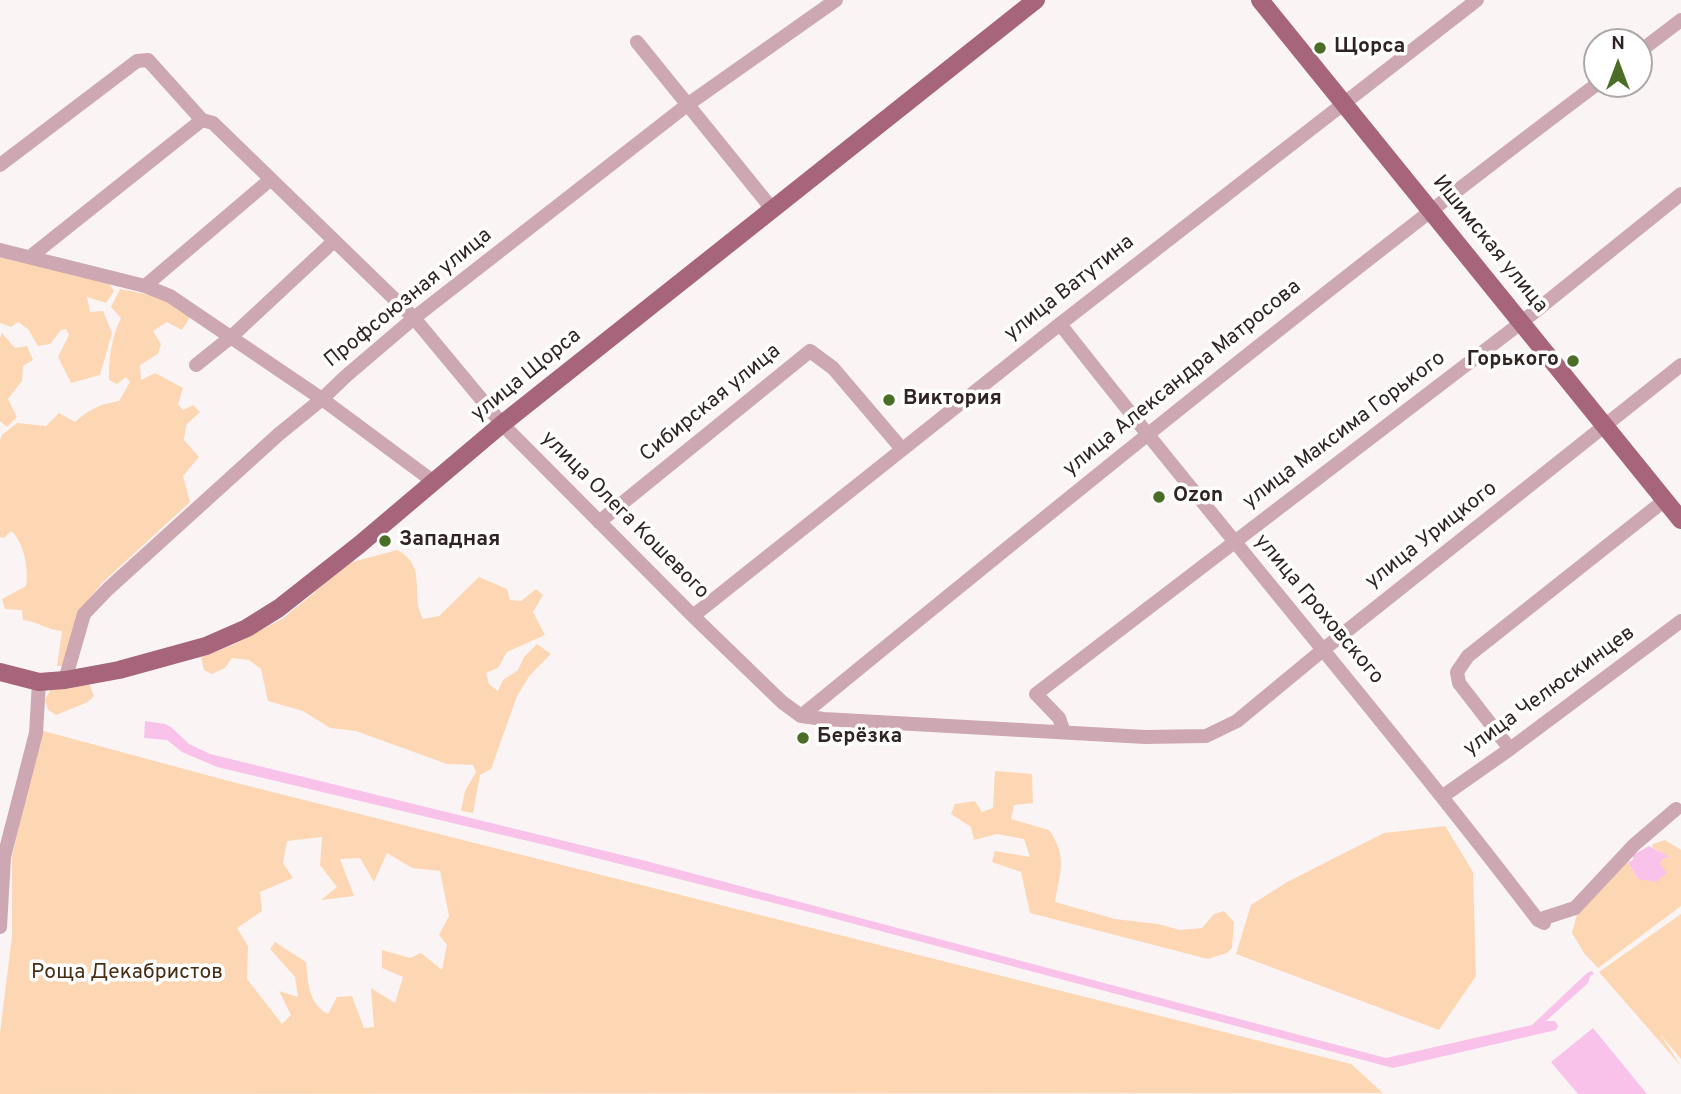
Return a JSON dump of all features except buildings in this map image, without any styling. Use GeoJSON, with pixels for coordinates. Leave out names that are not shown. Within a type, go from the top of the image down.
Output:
{"type":"FeatureCollection","features":[{"type":"Feature","properties":{"kind":"main road","name":"улица Щорса"},"geometry":{"type":"LineString","coordinates":[[0,672],[39,682],[119,670],[206,646],[247,628],[279,608],[502,424],[1036,0]]}},
{"type":"Feature","properties":{"kind":"main road","name":"Ишимская улица"},"geometry":{"type":"LineString","coordinates":[[1260,0],[1681,520]]}},
{"type":"Feature","properties":{"kind":"street","name":"Профсоюзная улица"},"geometry":{"type":"LineString","coordinates":[[65,680],[84,614],[268,443],[322,400],[414,318],[687,105],[836,0]]}},
{"type":"Feature","properties":{"kind":"street","name":"улица Ватутина"},"geometry":{"type":"LineString","coordinates":[[693,615],[1059,324],[1477,0]]}},
{"type":"Feature","properties":{"kind":"street"},"geometry":{"type":"LineString","coordinates":[[1653,41],[1681,20]]}},
{"type":"Feature","properties":{"kind":"street"},"geometry":{"type":"LineString","coordinates":[[637,42],[773,210]]}},
{"type":"Feature","properties":{"kind":"street","name":"улица Олега Кошевого"},"geometry":{"type":"LineString","coordinates":[[0,165],[137,61],[148,60],[202,120],[213,124],[414,318],[502,424],[782,702],[801,716]]}},
{"type":"Feature","properties":{"kind":"street","name":"улица Александра Матросова"},"geometry":{"type":"LineString","coordinates":[[801,716],[1146,434],[1430,210],[1583,95]]}},
{"type":"Feature","properties":{"kind":"street"},"geometry":{"type":"LineString","coordinates":[[30,257],[202,120]]}},
{"type":"Feature","properties":{"kind":"street"},"geometry":{"type":"LineString","coordinates":[[145,286],[271,179]]}},
{"type":"Feature","properties":{"kind":"street","name":"улица Максима Горького"},"geometry":{"type":"LineString","coordinates":[[1064,732],[1059,718],[1036,694],[1522,322],[1681,194]]}},
{"type":"Feature","properties":{"kind":"street"},"geometry":{"type":"LineString","coordinates":[[197,365],[333,242]]}},
{"type":"Feature","properties":{"kind":"street"},"geometry":{"type":"LineString","coordinates":[[0,250],[145,286],[170,296],[322,400],[434,482]]}},
{"type":"Feature","properties":{"kind":"street","name":"улица Гроховского"},"geometry":{"type":"LineString","coordinates":[[1059,324],[1443,796],[1541,921],[1575,908],[1634,845],[1676,808]]}},
{"type":"Feature","properties":{"kind":"street","name":"Сибирская улица"},"geometry":{"type":"LineString","coordinates":[[599,522],[810,351],[833,368],[902,449]]}},
{"type":"Feature","properties":{"kind":"street","name":"улица Урицкого"},"geometry":{"type":"LineString","coordinates":[[1064,732],[1145,737],[1206,736],[1237,721],[1681,365]]}},
{"type":"Feature","properties":{"kind":"street"},"geometry":{"type":"LineString","coordinates":[[1510,749],[1459,683],[1457,672],[1468,656],[1665,500]]}},
{"type":"Feature","properties":{"kind":"street","name":"улица Челюскинцев"},"geometry":{"type":"LineString","coordinates":[[1443,796],[1681,621]]}},
{"type":"Feature","properties":{"kind":"street"},"geometry":{"type":"LineString","coordinates":[[0,927],[2,857],[36,733],[39,682]]}},
{"type":"Feature","properties":{"kind":"street"},"geometry":{"type":"LineString","coordinates":[[801,716],[1064,732]]}},
{"type":"Feature","properties":{"kind":"green space"},"geometry":{"type":"Polygon","coordinates":[[[0,255],[109,283],[114,291],[106,303],[87,297],[90,312],[103,311],[112,333],[100,375],[71,383],[58,357],[69,335],[66,329],[61,330],[50,344],[38,346],[28,329],[18,322],[11,327],[0,323],[0,255]]]}},
{"type":"Feature","properties":{"kind":"green space"},"geometry":{"type":"Polygon","coordinates":[[[120,289],[160,297],[190,317],[182,330],[167,322],[153,331],[161,344],[158,354],[140,365],[141,380],[155,373],[183,388],[178,404],[183,410],[193,405],[200,412],[186,425],[184,440],[199,457],[183,476],[190,502],[103,582],[84,605],[66,666],[57,666],[62,631],[23,620],[22,610],[5,609],[2,599],[26,586],[27,572],[25,557],[16,536],[11,531],[4,538],[0,537],[0,440],[2,435],[17,423],[46,426],[59,413],[75,422],[96,408],[119,401],[130,382],[126,377],[117,384],[109,380],[111,348],[121,318],[111,307],[120,289]]]}},
{"type":"Feature","properties":{"kind":"green space"},"geometry":{"type":"Polygon","coordinates":[[[2,333],[15,348],[27,346],[33,360],[23,366],[22,381],[8,399],[17,417],[7,427],[0,421],[2,333]]]}},
{"type":"Feature","properties":{"kind":"green space"},"geometry":{"type":"Polygon","coordinates":[[[397,550],[413,564],[419,610],[423,619],[439,616],[479,577],[507,589],[510,600],[521,601],[536,589],[543,595],[533,612],[545,635],[507,652],[498,668],[486,673],[489,684],[498,691],[503,680],[518,670],[524,657],[537,644],[551,654],[530,675],[517,696],[491,769],[480,775],[473,813],[461,811],[465,791],[476,772],[473,765],[447,764],[356,731],[330,728],[303,711],[268,701],[261,669],[249,660],[232,658],[225,668],[212,674],[204,670],[201,657],[233,645],[282,619],[345,564],[397,550]]]}},
{"type":"Feature","properties":{"kind":"green space"},"geometry":{"type":"Polygon","coordinates":[[[89,683],[94,696],[88,702],[56,715],[48,710],[45,700],[52,687],[89,683]]]}},
{"type":"Feature","properties":{"kind":"green space","name":"Роща Декабристов"},"geometry":{"type":"Polygon","coordinates":[[[40,730],[225,780],[1351,1064],[1383,1093],[0,1094],[0,1033],[12,936],[12,857],[40,730]],[[322,837],[287,841],[283,863],[293,878],[260,892],[262,911],[237,928],[248,946],[247,979],[282,1024],[291,1015],[279,991],[298,997],[295,977],[270,949],[275,942],[306,962],[310,991],[321,1010],[328,1014],[337,997],[352,996],[364,1028],[374,1027],[371,988],[395,1003],[403,977],[382,968],[382,950],[410,958],[421,953],[442,970],[447,945],[439,935],[449,916],[440,871],[412,868],[387,853],[374,882],[360,858],[340,859],[354,896],[321,900],[337,887],[320,865],[322,837]]]}},
{"type":"Feature","properties":{"kind":"green space"},"geometry":{"type":"Polygon","coordinates":[[[995,771],[1032,774],[1033,803],[1014,805],[1011,819],[1049,830],[1055,840],[1061,865],[1055,902],[1115,919],[1158,924],[1180,930],[1202,928],[1214,914],[1224,911],[1234,922],[1232,948],[1227,953],[1208,959],[1030,913],[1021,872],[992,862],[995,851],[1030,857],[1024,839],[997,834],[974,840],[971,827],[951,814],[955,804],[975,801],[982,812],[993,808],[995,771]]]}},
{"type":"Feature","properties":{"kind":"green space"},"geometry":{"type":"Polygon","coordinates":[[[1445,826],[1473,872],[1476,976],[1439,1030],[1236,954],[1251,905],[1287,882],[1384,833],[1445,826]]]}},
{"type":"Feature","properties":{"kind":"green space"},"geometry":{"type":"Polygon","coordinates":[[[1665,840],[1681,850],[1681,906],[1598,968],[1584,953],[1572,933],[1577,914],[1621,863],[1628,862],[1638,879],[1660,864],[1662,859],[1669,857],[1652,847],[1653,844],[1665,840]]]}},
{"type":"Feature","properties":{"kind":"green space"},"geometry":{"type":"Polygon","coordinates":[[[1681,914],[1681,1059],[1660,1034],[1681,1066],[1599,972],[1681,914]]]}},
{"type":"Feature","properties":{"kind":"shaded area"},"geometry":{"type":"Polygon","coordinates":[[[145,721],[171,727],[189,744],[210,754],[646,861],[1386,1058],[1532,1025],[1587,973],[1592,971],[1594,974],[1590,976],[1588,983],[1546,1021],[1555,1021],[1558,1026],[1556,1030],[1393,1068],[817,914],[545,845],[217,767],[182,752],[167,740],[144,738],[145,721]]]}},
{"type":"Feature","properties":{"kind":"shaded area"},"geometry":{"type":"Polygon","coordinates":[[[1649,846],[1670,857],[1662,859],[1660,864],[1667,873],[1656,882],[1638,879],[1628,862],[1633,860],[1633,855],[1649,846]]]}},
{"type":"Feature","properties":{"kind":"shaded area"},"geometry":{"type":"Polygon","coordinates":[[[1593,1028],[1647,1094],[1578,1094],[1551,1062],[1593,1028]]]}},
{"type":"Feature","properties":{"kind":"place","name":"Щорса"},"geometry":{"type":"Point","coordinates":[1320,48]}},
{"type":"Feature","properties":{"kind":"place","name":"Горького"},"geometry":{"type":"Point","coordinates":[1573,361]}},
{"type":"Feature","properties":{"kind":"place","name":"Виктория"},"geometry":{"type":"Point","coordinates":[889,400]}},
{"type":"Feature","properties":{"kind":"place","name":"Ozon"},"geometry":{"type":"Point","coordinates":[1159,497]}},
{"type":"Feature","properties":{"kind":"place","name":"Западная"},"geometry":{"type":"Point","coordinates":[385,541]}},
{"type":"Feature","properties":{"kind":"place","name":"Берёзка"},"geometry":{"type":"Point","coordinates":[803,738]}}]}
